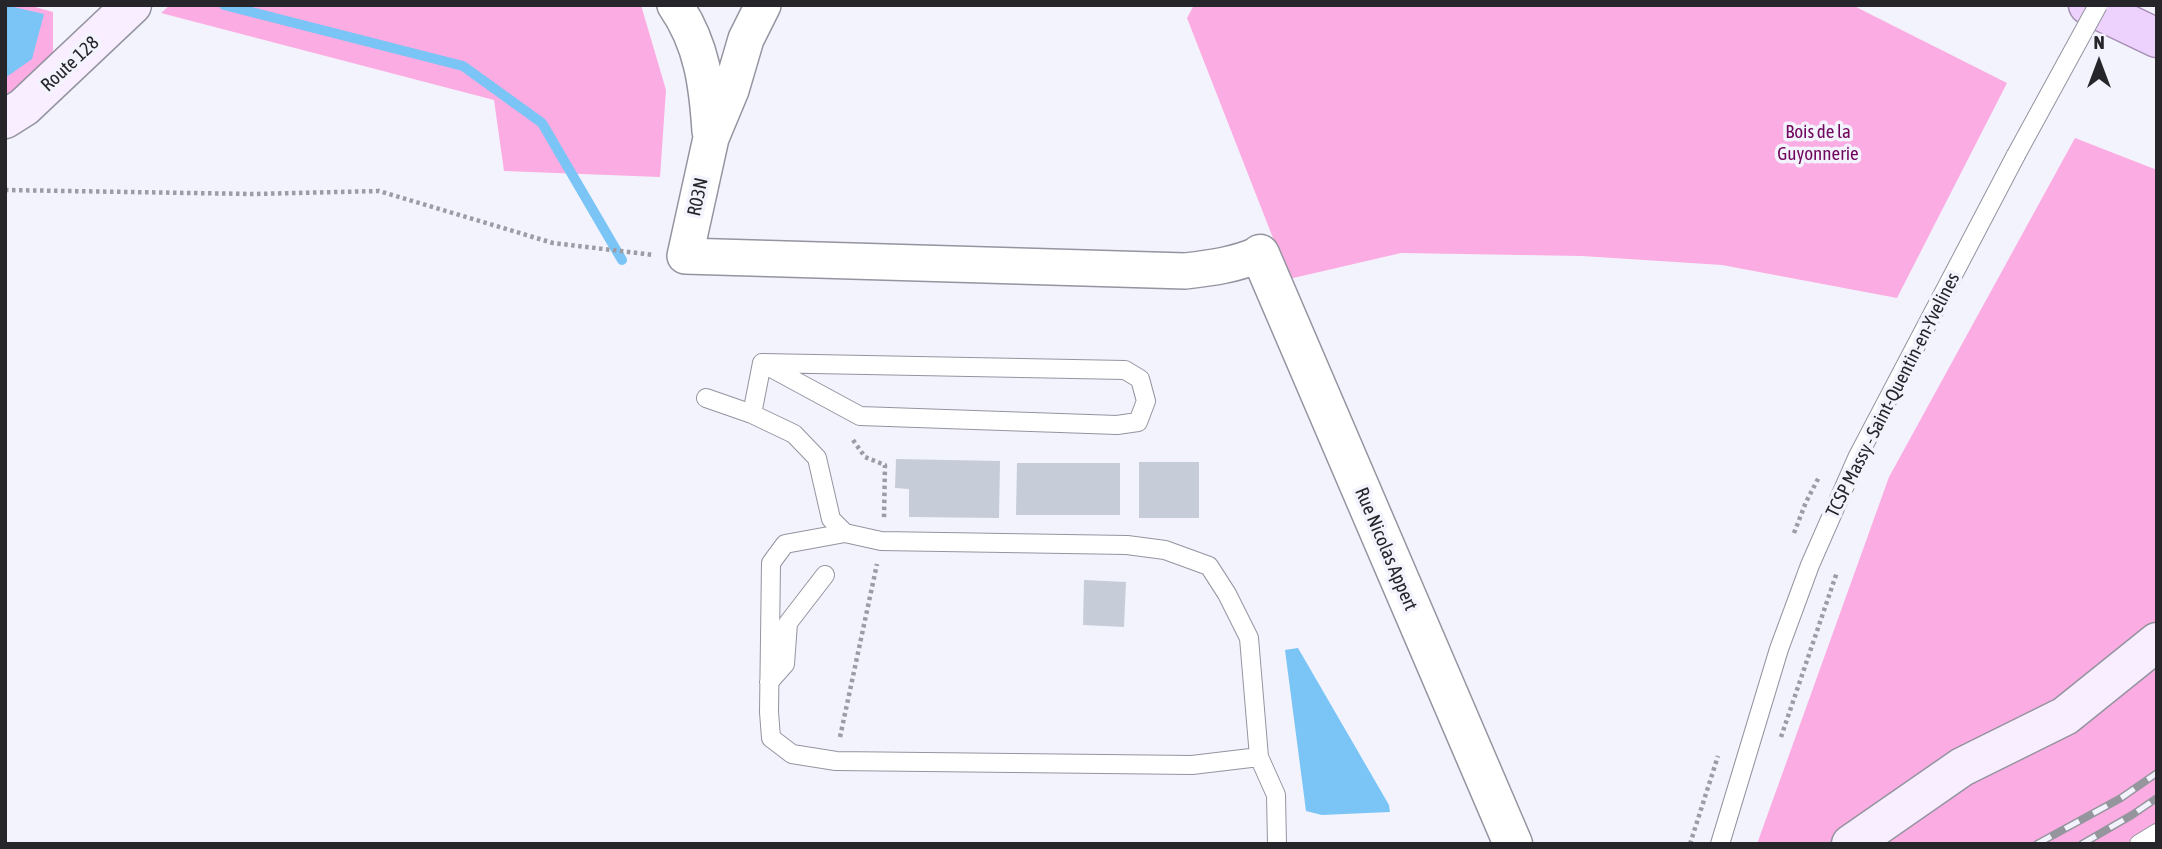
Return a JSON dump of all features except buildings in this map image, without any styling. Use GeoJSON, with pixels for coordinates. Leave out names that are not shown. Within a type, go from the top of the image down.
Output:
{"type":"FeatureCollection","features":[{"type":"Feature","properties":{"kind":"highway"},"geometry":{"type":"LineString","coordinates":[[2088,5],[2157,38]]}},
{"type":"Feature","properties":{"kind":"main road","name":"Route 128"},"geometry":{"type":"LineString","coordinates":[[5,119],[24,107],[132,5]]}},
{"type":"Feature","properties":{"kind":"main road"},"geometry":{"type":"LineString","coordinates":[[1851,844],[1962,767],[2065,716],[2157,642]]}},
{"type":"Feature","properties":{"kind":"street"},"geometry":{"type":"LineString","coordinates":[[675,5],[696,42],[706,79],[711,138]]}},
{"type":"Feature","properties":{"kind":"street"},"geometry":{"type":"LineString","coordinates":[[711,138],[731,90],[746,39],[763,5]]}},
{"type":"Feature","properties":{"kind":"street","name":"R03N"},"geometry":{"type":"LineString","coordinates":[[685,257],[711,138]]}},
{"type":"Feature","properties":{"kind":"street"},"geometry":{"type":"LineString","coordinates":[[685,257],[1185,271],[1217,268],[1260,254]]}},
{"type":"Feature","properties":{"kind":"street","name":"Rue Nicolas Appert"},"geometry":{"type":"LineString","coordinates":[[1260,254],[1513,844]]}},
{"type":"Feature","properties":{"kind":"lane","name":"TCSP Massy - Saint-Quentin-en-Yvelines"},"geometry":{"type":"LineString","coordinates":[[1720,844],[1779,649],[1810,565],[1857,458],[2098,5]]}},
{"type":"Feature","properties":{"kind":"lane"},"geometry":{"type":"LineString","coordinates":[[762,363],[1125,370],[1140,379],[1146,401],[1138,422],[1117,425],[860,416],[762,363]]}},
{"type":"Feature","properties":{"kind":"lane"},"geometry":{"type":"LineString","coordinates":[[752,414],[762,363]]}},
{"type":"Feature","properties":{"kind":"lane"},"geometry":{"type":"LineString","coordinates":[[706,398],[752,414],[794,434],[817,458],[831,519],[845,533]]}},
{"type":"Feature","properties":{"kind":"lane"},"geometry":{"type":"LineString","coordinates":[[1259,757],[1192,765],[836,761],[792,754],[771,738],[771,563],[785,544],[845,533],[881,541],[1127,545],[1166,550],[1209,566],[1227,594],[1248,638],[1259,757],[1276,795],[1277,844]]}},
{"type":"Feature","properties":{"kind":"lane"},"geometry":{"type":"LineString","coordinates":[[769,682],[785,664],[788,623],[825,575]]}},
{"type":"Feature","properties":{"kind":"lane"},"geometry":{"type":"LineString","coordinates":[[2139,844],[2157,833]]}},
{"type":"Feature","properties":{"kind":"path"},"geometry":{"type":"LineString","coordinates":[[5,190],[253,194],[379,191],[553,243],[685,257]]}},
{"type":"Feature","properties":{"kind":"path"},"geometry":{"type":"LineString","coordinates":[[1780,739],[1838,570]]}},
{"type":"Feature","properties":{"kind":"green space"},"geometry":{"type":"Polygon","coordinates":[[[5,5],[28,5],[53,12],[53,68],[5,101],[5,5]]]}},
{"type":"Feature","properties":{"kind":"green space"},"geometry":{"type":"Polygon","coordinates":[[[170,5],[641,5],[666,90],[660,177],[504,171],[494,100],[161,13],[170,5]]]}},
{"type":"Feature","properties":{"kind":"green space","name":"Bois de la Guyonnerie"},"geometry":{"type":"Polygon","coordinates":[[[1194,5],[1852,5],[2007,83],[1897,298],[1722,265],[1582,256],[1401,253],[1289,279],[1187,18],[1194,5]]]}},
{"type":"Feature","properties":{"kind":"green space"},"geometry":{"type":"Polygon","coordinates":[[[2075,138],[2157,170],[2157,629],[2063,709],[1837,844],[1757,844],[1889,477],[2075,138]]]}},
{"type":"Feature","properties":{"kind":"green space"},"geometry":{"type":"Polygon","coordinates":[[[2157,649],[2157,844],[1859,844],[2157,649]]]}},
{"type":"Feature","properties":{"kind":"water"},"geometry":{"type":"Polygon","coordinates":[[[5,5],[44,14],[32,59],[5,78],[5,5]]]}},
{"type":"Feature","properties":{"kind":"water"},"geometry":{"type":"Polygon","coordinates":[[[1298,648],[1389,805],[1390,812],[1322,815],[1306,811],[1285,650],[1298,648]]]}},
{"type":"Feature","properties":{"kind":"waterway"},"geometry":{"type":"LineString","coordinates":[[224,5],[463,66],[542,123],[622,260]]}},
{"type":"Feature","properties":{"kind":"railway"},"geometry":{"type":"LineString","coordinates":[[2037,844],[2121,798],[2157,773]]}},
{"type":"Feature","properties":{"kind":"railway"},"geometry":{"type":"LineString","coordinates":[[2082,844],[2157,798]]}}]}
